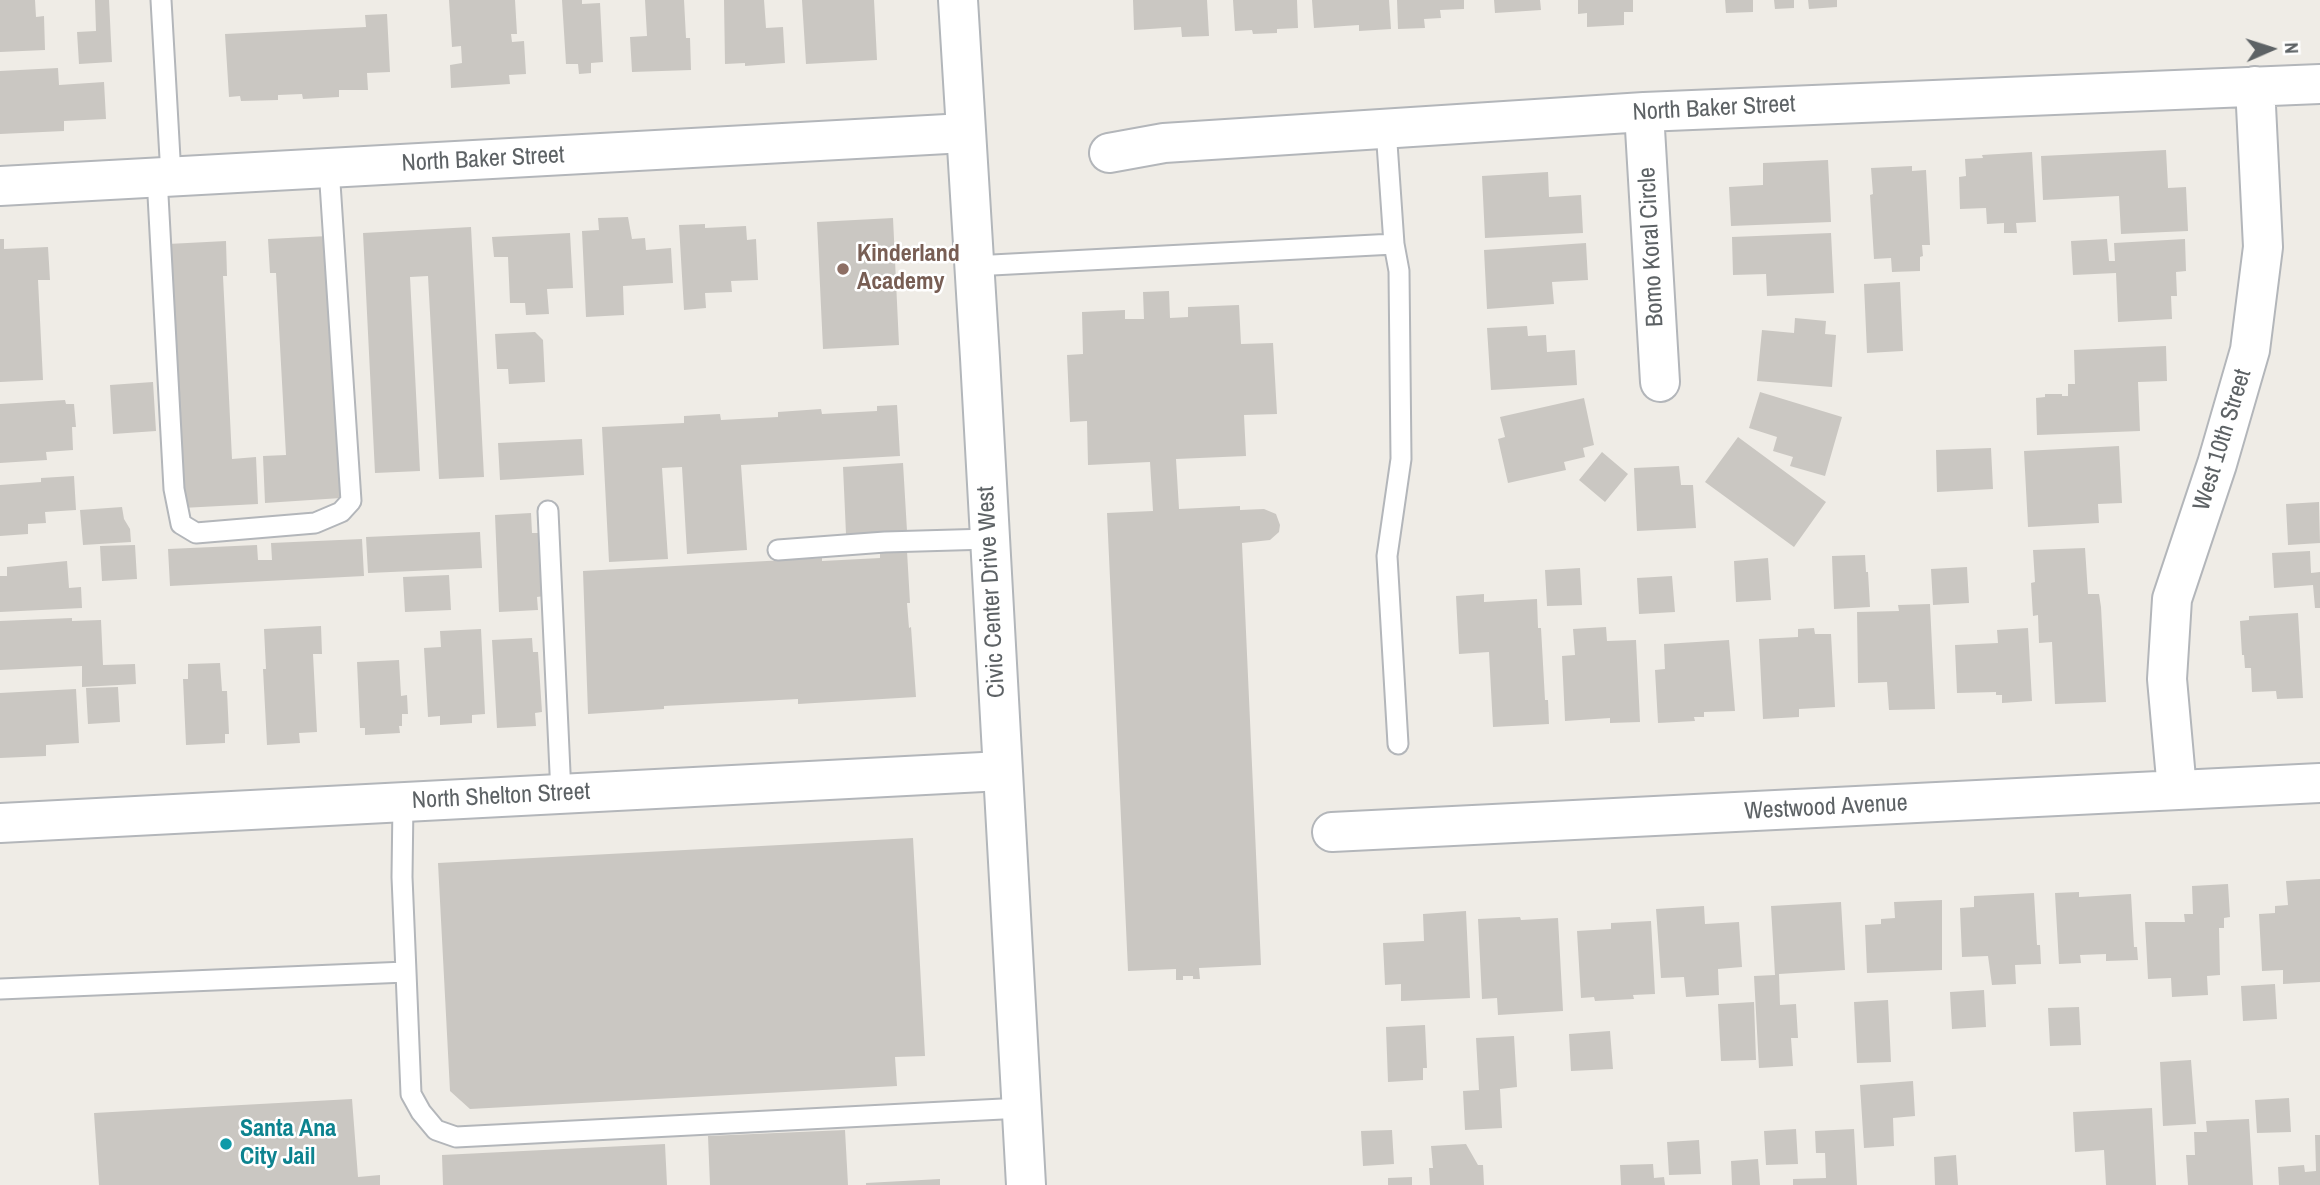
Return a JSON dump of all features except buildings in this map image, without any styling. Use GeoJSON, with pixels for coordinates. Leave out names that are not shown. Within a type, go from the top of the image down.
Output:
{"type":"FeatureCollection","features":[{"type":"Feature","properties":{"kind":"street","name":"Civic Center Drive West"},"geometry":{"type":"LineString","coordinates":[[958,0],[1026,1185]]}},
{"type":"Feature","properties":{"kind":"street","name":"North Baker Street"},"geometry":{"type":"LineString","coordinates":[[1109,153],[1164,143],[1644,112],[2320,84]]}},
{"type":"Feature","properties":{"kind":"street","name":"West 10th Street"},"geometry":{"type":"LineString","coordinates":[[2177,790],[2167,679],[2172,599],[2217,464],[2250,350],[2263,247],[2255,86]]}},
{"type":"Feature","properties":{"kind":"street","name":"Bomo Koral Circle"},"geometry":{"type":"LineString","coordinates":[[1644,112],[1660,382]]}},
{"type":"Feature","properties":{"kind":"street","name":"North Baker Street"},"geometry":{"type":"LineString","coordinates":[[0,186],[965,133]]}},
{"type":"Feature","properties":{"kind":"street","name":"North Shelton Street"},"geometry":{"type":"LineString","coordinates":[[0,823],[1002,771]]}},
{"type":"Feature","properties":{"kind":"street","name":"Westwood Avenue"},"geometry":{"type":"LineString","coordinates":[[1332,832],[2320,783]]}},
{"type":"Feature","properties":{"kind":"lane"},"geometry":{"type":"LineString","coordinates":[[161,0],[174,489],[181,524],[197,533],[315,523],[341,512],[351,501],[329,168]]}},
{"type":"Feature","properties":{"kind":"lane"},"geometry":{"type":"LineString","coordinates":[[1386,128],[1394,244],[1399,271],[1401,459],[1387,556],[1398,744]]}},
{"type":"Feature","properties":{"kind":"lane"},"geometry":{"type":"LineString","coordinates":[[973,266],[1394,244]]}},
{"type":"Feature","properties":{"kind":"lane"},"geometry":{"type":"LineString","coordinates":[[548,511],[561,794]]}},
{"type":"Feature","properties":{"kind":"lane"},"geometry":{"type":"LineString","coordinates":[[778,550],[885,542],[989,539]]}},
{"type":"Feature","properties":{"kind":"lane"},"geometry":{"type":"LineString","coordinates":[[403,802],[402,877],[411,1094],[436,1130],[456,1137],[1022,1108]]}},
{"type":"Feature","properties":{"kind":"lane"},"geometry":{"type":"LineString","coordinates":[[0,989],[406,972]]}},
{"type":"Feature","properties":{"kind":"place","name":"Kinderland Academy"},"geometry":{"type":"Point","coordinates":[843,269]}},
{"type":"Feature","properties":{"kind":"place","name":"Santa Ana City Jail"},"geometry":{"type":"Point","coordinates":[226,1144]}}]}
